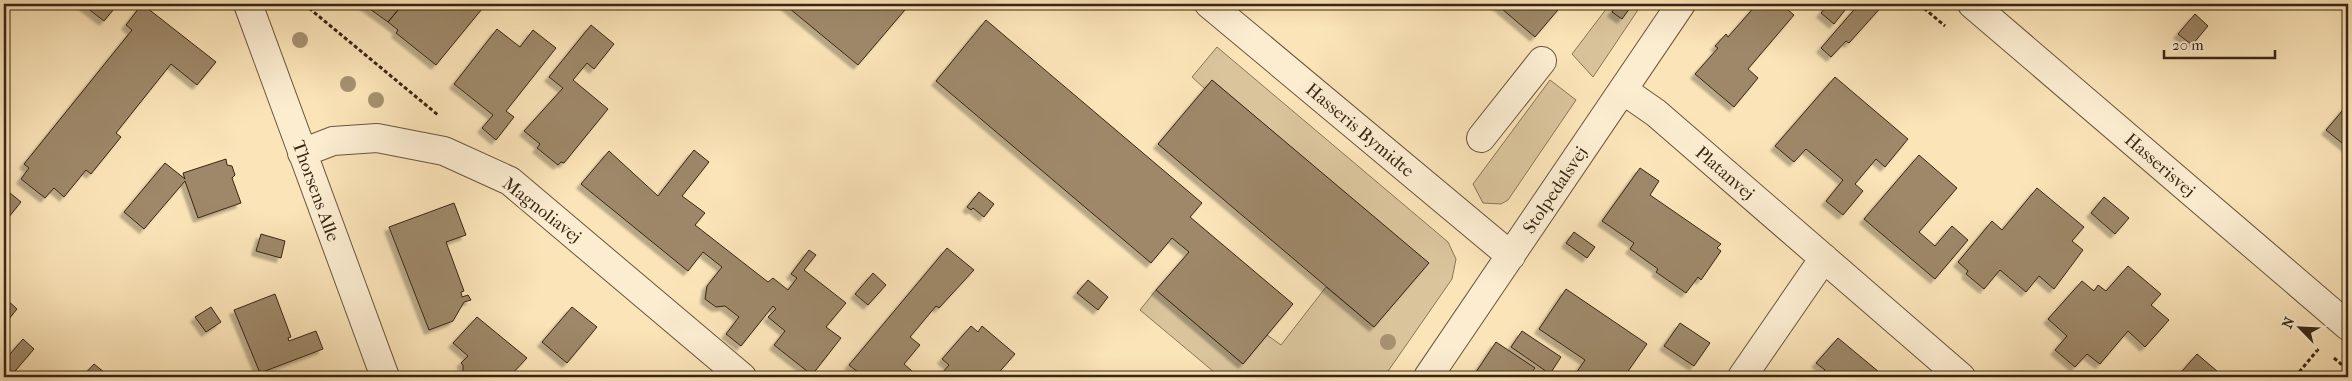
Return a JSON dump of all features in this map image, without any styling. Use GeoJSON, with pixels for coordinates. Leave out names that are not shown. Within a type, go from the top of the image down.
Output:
{"type":"FeatureCollection","features":[{"type":"Feature","properties":{"kind":"street","name":"Thorsens Alle"},"geometry":{"type":"LineString","coordinates":[[248,4],[385,377]]}},
{"type":"Feature","properties":{"kind":"street","name":"Hasseris Bymidte"},"geometry":{"type":"LineString","coordinates":[[1209,4],[1511,256]]}},
{"type":"Feature","properties":{"kind":"street","name":"Stolpedalsvej"},"geometry":{"type":"LineString","coordinates":[[1428,377],[1681,4]]}},
{"type":"Feature","properties":{"kind":"street","name":"Hasserisvej"},"geometry":{"type":"LineString","coordinates":[[1972,4],[2348,326]]}},
{"type":"Feature","properties":{"kind":"street"},"geometry":{"type":"LineString","coordinates":[[1481,138],[1542,61]]}},
{"type":"Feature","properties":{"kind":"street","name":"Platanvej"},"geometry":{"type":"LineString","coordinates":[[1623,90],[1656,114],[1962,377]]}},
{"type":"Feature","properties":{"kind":"street","name":"Magnoliavej"},"geometry":{"type":"LineString","coordinates":[[302,153],[333,141],[377,138],[444,151],[510,181],[742,377]]}},
{"type":"Feature","properties":{"kind":"street"},"geometry":{"type":"LineString","coordinates":[[1742,377],[1824,258]]}},
{"type":"Feature","properties":{"kind":"path"},"geometry":{"type":"LineString","coordinates":[[304,4],[442,117]]}},
{"type":"Feature","properties":{"kind":"path"},"geometry":{"type":"LineString","coordinates":[[2295,377],[2321,346]]}},
{"type":"Feature","properties":{"kind":"shaded area"},"geometry":{"type":"Polygon","coordinates":[[[1610,4],[1642,4],[1593,77],[1572,54],[1610,4]]]}},
{"type":"Feature","properties":{"kind":"shaded area"},"geometry":{"type":"Polygon","coordinates":[[[1217,47],[1448,242],[1456,259],[1452,279],[1384,377],[1220,377],[1140,310],[1156,290],[1243,364],[1267,335],[1281,345],[1326,287],[1374,327],[1428,263],[1212,80],[1205,89],[1192,77],[1217,47]]]}},
{"type":"Feature","properties":{"kind":"shaded area"},"geometry":{"type":"Polygon","coordinates":[[[1550,80],[1576,100],[1508,200],[1501,204],[1483,203],[1473,184],[1550,80]]]}},
{"type":"Feature","properties":{"kind":"building"},"geometry":{"type":"Polygon","coordinates":[[[82,4],[118,4],[104,21],[82,4]]]}},
{"type":"Feature","properties":{"kind":"building"},"geometry":{"type":"Polygon","coordinates":[[[142,4],[216,62],[197,85],[171,64],[116,133],[121,137],[91,174],[86,170],[64,197],[54,188],[45,198],[21,179],[29,168],[24,164],[132,30],[126,25],[142,4]]]}},
{"type":"Feature","properties":{"kind":"building"},"geometry":{"type":"Polygon","coordinates":[[[363,4],[403,4],[388,22],[363,4]]]}},
{"type":"Feature","properties":{"kind":"building"},"geometry":{"type":"Polygon","coordinates":[[[403,4],[486,4],[436,65],[396,33],[398,30],[388,22],[403,4]]]}},
{"type":"Feature","properties":{"kind":"building"},"geometry":{"type":"Polygon","coordinates":[[[784,4],[910,4],[858,65],[784,4]]]}},
{"type":"Feature","properties":{"kind":"building"},"geometry":{"type":"Polygon","coordinates":[[[1496,4],[1563,4],[1535,37],[1496,4]]]}},
{"type":"Feature","properties":{"kind":"building"},"geometry":{"type":"Polygon","coordinates":[[[1618,4],[1632,5],[1622,19],[1612,12],[1618,4]]]}},
{"type":"Feature","properties":{"kind":"building"},"geometry":{"type":"Polygon","coordinates":[[[1757,4],[1781,4],[1794,15],[1748,69],[1758,78],[1734,107],[1695,74],[1718,48],[1715,46],[1726,34],[1728,37],[1757,4]]]}},
{"type":"Feature","properties":{"kind":"building"},"geometry":{"type":"Polygon","coordinates":[[[1828,4],[1849,5],[1834,24],[1821,13],[1828,4]]]}},
{"type":"Feature","properties":{"kind":"building"},"geometry":{"type":"Polygon","coordinates":[[[1859,4],[1884,4],[1849,43],[1846,41],[1831,57],[1821,48],[1859,4]]]}},
{"type":"Feature","properties":{"kind":"building"},"geometry":{"type":"Polygon","coordinates":[[[2195,14],[2208,26],[2192,45],[2178,34],[2195,14]]]}},
{"type":"Feature","properties":{"kind":"building"},"geometry":{"type":"Polygon","coordinates":[[[986,20],[1202,203],[1190,217],[1293,304],[1243,364],[1156,290],[1189,252],[1172,238],[1151,263],[936,81],[986,20]]]}},
{"type":"Feature","properties":{"kind":"building"},"geometry":{"type":"Polygon","coordinates":[[[591,25],[614,44],[594,69],[587,63],[573,80],[608,109],[564,163],[561,162],[558,165],[537,148],[540,144],[524,131],[563,88],[549,77],[591,25]]]}},
{"type":"Feature","properties":{"kind":"building"},"geometry":{"type":"Polygon","coordinates":[[[497,29],[520,47],[533,30],[556,48],[506,111],[514,117],[496,140],[482,128],[493,115],[454,84],[497,29]]]}},
{"type":"Feature","properties":{"kind":"building"},"geometry":{"type":"Polygon","coordinates":[[[1835,77],[1908,139],[1885,167],[1876,159],[1855,184],[1863,191],[1843,215],[1826,201],[1843,180],[1806,149],[1794,162],[1775,146],[1835,77]]]}},
{"type":"Feature","properties":{"kind":"building"},"geometry":{"type":"Polygon","coordinates":[[[1212,80],[1429,263],[1374,327],[1158,144],[1212,80]]]}},
{"type":"Feature","properties":{"kind":"building"},"geometry":{"type":"Polygon","coordinates":[[[2348,104],[2348,148],[2326,130],[2348,104]]]}},
{"type":"Feature","properties":{"kind":"building"},"geometry":{"type":"Polygon","coordinates":[[[694,150],[709,162],[682,196],[705,213],[695,225],[768,282],[773,278],[788,290],[797,278],[791,274],[809,250],[816,255],[804,270],[846,303],[826,327],[841,338],[812,375],[774,345],[785,331],[768,317],[776,309],[773,306],[741,346],[726,334],[739,317],[725,306],[716,307],[705,299],[707,286],[722,267],[703,252],[688,271],[581,184],[609,151],[658,196],[694,150]]]}},
{"type":"Feature","properties":{"kind":"building"},"geometry":{"type":"Polygon","coordinates":[[[1919,155],[1957,188],[1919,232],[1935,246],[1952,226],[1968,240],[1935,279],[1864,219],[1919,155]]]}},
{"type":"Feature","properties":{"kind":"building"},"geometry":{"type":"Polygon","coordinates":[[[226,159],[227,165],[232,166],[235,175],[232,178],[241,203],[198,218],[185,181],[144,229],[124,212],[165,163],[185,179],[183,173],[226,159]]]}},
{"type":"Feature","properties":{"kind":"building"},"geometry":{"type":"Polygon","coordinates":[[[1640,168],[1659,181],[1650,195],[1721,244],[1717,248],[1721,251],[1701,280],[1698,277],[1686,293],[1656,272],[1658,269],[1630,249],[1634,243],[1602,221],[1640,168]]]}},
{"type":"Feature","properties":{"kind":"building"},"geometry":{"type":"Polygon","coordinates":[[[4,188],[21,202],[4,223],[4,188]]]}},
{"type":"Feature","properties":{"kind":"building"},"geometry":{"type":"Polygon","coordinates":[[[2037,188],[2084,227],[2072,241],[2083,250],[2054,289],[2039,276],[2026,292],[2000,270],[1984,289],[1966,274],[1968,271],[1958,262],[1992,221],[2002,230],[2037,188]]]}},
{"type":"Feature","properties":{"kind":"building"},"geometry":{"type":"Polygon","coordinates":[[[979,192],[994,204],[984,217],[973,208],[971,210],[967,207],[979,192]]]}},
{"type":"Feature","properties":{"kind":"building"},"geometry":{"type":"Polygon","coordinates":[[[2104,197],[2129,218],[2115,234],[2091,213],[2104,197]]]}},
{"type":"Feature","properties":{"kind":"building"},"geometry":{"type":"Polygon","coordinates":[[[454,203],[466,235],[446,242],[464,291],[461,292],[462,297],[468,295],[471,300],[464,302],[453,321],[429,330],[389,227],[454,203]]]}},
{"type":"Feature","properties":{"kind":"building"},"geometry":{"type":"Polygon","coordinates":[[[1574,232],[1595,247],[1587,258],[1566,243],[1574,232]]]}},
{"type":"Feature","properties":{"kind":"building"},"geometry":{"type":"Polygon","coordinates":[[[261,234],[285,241],[281,258],[256,251],[261,234]]]}},
{"type":"Feature","properties":{"kind":"building"},"geometry":{"type":"Polygon","coordinates":[[[947,248],[974,270],[939,308],[936,306],[910,337],[920,345],[904,364],[912,371],[906,377],[864,377],[849,365],[947,248]]]}},
{"type":"Feature","properties":{"kind":"building"},"geometry":{"type":"Polygon","coordinates":[[[2128,266],[2161,294],[2151,305],[2169,320],[2145,347],[2128,331],[2100,364],[2087,354],[2075,367],[2055,350],[2067,336],[2048,319],[2082,281],[2094,291],[2098,285],[2106,291],[2128,266]]]}},
{"type":"Feature","properties":{"kind":"building"},"geometry":{"type":"Polygon","coordinates":[[[873,273],[886,285],[868,305],[855,294],[873,273]]]}},
{"type":"Feature","properties":{"kind":"building"},"geometry":{"type":"Polygon","coordinates":[[[1088,280],[1108,297],[1098,310],[1077,293],[1088,280]]]}},
{"type":"Feature","properties":{"kind":"building"},"geometry":{"type":"Polygon","coordinates":[[[1566,289],[1647,344],[1624,377],[1575,377],[1585,360],[1539,329],[1566,289]]]}},
{"type":"Feature","properties":{"kind":"building"},"geometry":{"type":"Polygon","coordinates":[[[275,294],[291,337],[288,338],[289,341],[316,331],[323,349],[260,373],[234,310],[275,294]]]}},
{"type":"Feature","properties":{"kind":"building"},"geometry":{"type":"Polygon","coordinates":[[[4,297],[17,309],[4,325],[4,297]]]}},
{"type":"Feature","properties":{"kind":"building"},"geometry":{"type":"Polygon","coordinates":[[[211,307],[221,322],[206,332],[195,317],[211,307]]]}},
{"type":"Feature","properties":{"kind":"building"},"geometry":{"type":"Polygon","coordinates":[[[572,307],[597,327],[567,363],[542,342],[572,307]]]}},
{"type":"Feature","properties":{"kind":"building"},"geometry":{"type":"Polygon","coordinates":[[[477,317],[527,358],[509,377],[463,376],[463,365],[461,363],[468,356],[453,343],[477,317]]]}},
{"type":"Feature","properties":{"kind":"building"},"geometry":{"type":"Polygon","coordinates":[[[1680,323],[1710,343],[1694,366],[1664,346],[1680,323]]]}},
{"type":"Feature","properties":{"kind":"building"},"geometry":{"type":"Polygon","coordinates":[[[971,326],[978,332],[982,326],[1015,354],[995,377],[939,377],[949,365],[942,359],[971,326]]]}},
{"type":"Feature","properties":{"kind":"building"},"geometry":{"type":"Polygon","coordinates":[[[1522,331],[1561,357],[1550,374],[1511,347],[1522,331]]]}},
{"type":"Feature","properties":{"kind":"building"},"geometry":{"type":"Polygon","coordinates":[[[1838,338],[1885,377],[1826,377],[1822,374],[1825,370],[1816,363],[1838,338]]]}},
{"type":"Feature","properties":{"kind":"building"},"geometry":{"type":"Polygon","coordinates":[[[23,339],[34,349],[10,377],[4,377],[4,361],[23,339]]]}},
{"type":"Feature","properties":{"kind":"building"},"geometry":{"type":"Polygon","coordinates":[[[1496,342],[1535,368],[1528,377],[1477,377],[1474,375],[1496,342]]]}},
{"type":"Feature","properties":{"kind":"building"},"geometry":{"type":"Polygon","coordinates":[[[2197,354],[2224,377],[2177,377],[2197,354]]]}},
{"type":"Feature","properties":{"kind":"building"},"geometry":{"type":"Polygon","coordinates":[[[94,364],[110,377],[82,377],[94,364]]]}}]}
